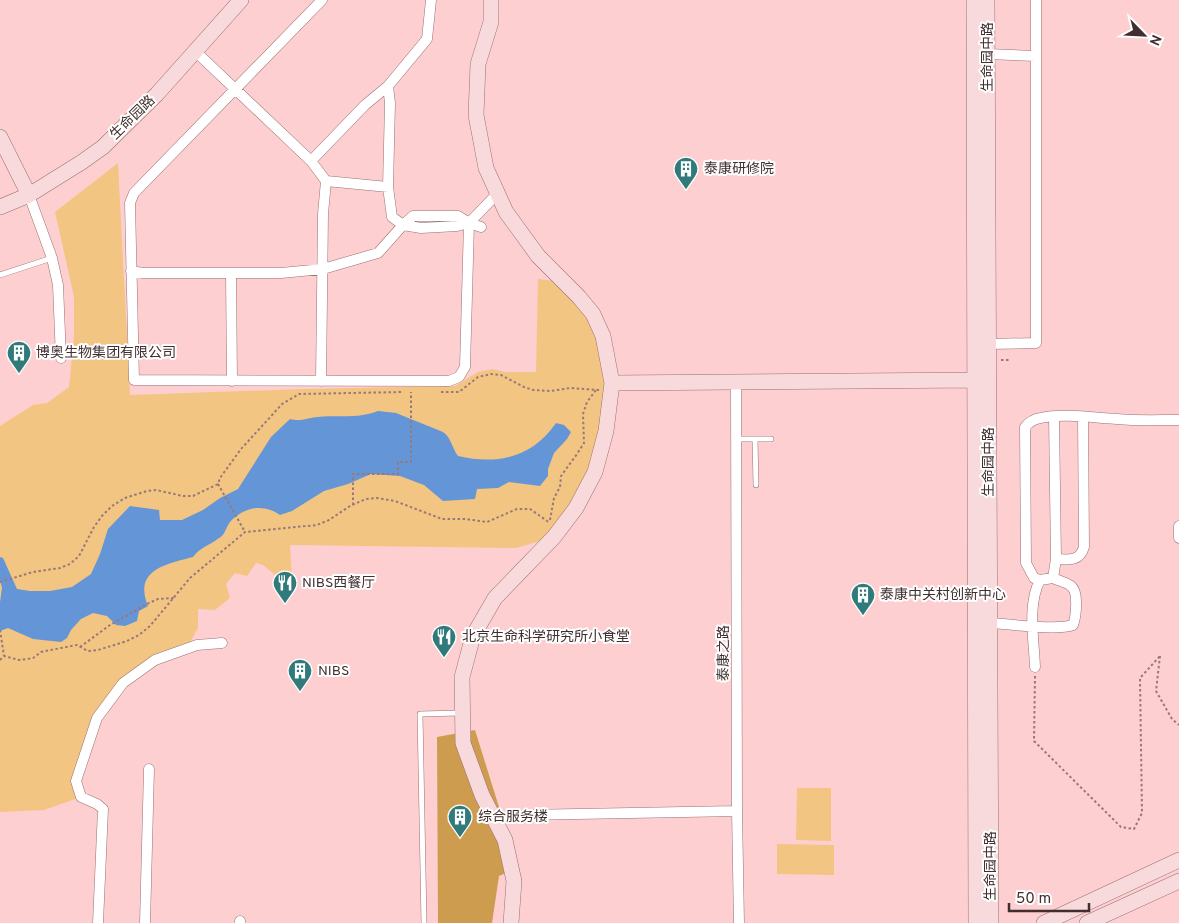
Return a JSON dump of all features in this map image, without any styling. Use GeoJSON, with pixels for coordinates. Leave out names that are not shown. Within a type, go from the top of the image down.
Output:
{"type":"FeatureCollection","features":[{"type":"Feature","properties":{"kind":"street","name":"生命园路"},"geometry":{"type":"LineString","coordinates":[[0,207],[29,196],[82,162],[119,132],[157,94],[242,0]]}},
{"type":"Feature","properties":{"kind":"street"},"geometry":{"type":"LineString","coordinates":[[322,0],[134,193],[130,203],[134,380],[449,381],[459,377],[465,367],[469,223],[497,194]]}},
{"type":"Feature","properties":{"kind":"street"},"geometry":{"type":"LineString","coordinates":[[311,162],[365,105],[388,86],[427,38],[431,0]]}},
{"type":"Feature","properties":{"kind":"street"},"geometry":{"type":"LineString","coordinates":[[491,0],[491,22],[478,64],[476,115],[486,168],[506,212],[538,256],[580,297],[593,314],[603,336],[612,388],[606,431],[595,472],[576,508],[555,526],[495,598],[473,636],[462,676],[463,743],[482,796],[505,840],[514,881],[511,923]]}},
{"type":"Feature","properties":{"kind":"street","name":"生命园中路"},"geometry":{"type":"LineString","coordinates":[[974,0],[976,923]]}},
{"type":"Feature","properties":{"kind":"street","name":"生命园中路"},"geometry":{"type":"LineString","coordinates":[[988,0],[991,923]]}},
{"type":"Feature","properties":{"kind":"street"},"geometry":{"type":"LineString","coordinates":[[988,344],[1036,343],[1036,0]]}},
{"type":"Feature","properties":{"kind":"street"},"geometry":{"type":"LineString","coordinates":[[195,51],[311,162],[326,181],[323,214],[322,381]]}},
{"type":"Feature","properties":{"kind":"street"},"geometry":{"type":"LineString","coordinates":[[988,54],[1036,56]]}},
{"type":"Feature","properties":{"kind":"street"},"geometry":{"type":"LineString","coordinates":[[388,86],[390,103],[388,187],[392,217],[403,224]]}},
{"type":"Feature","properties":{"kind":"street"},"geometry":{"type":"LineString","coordinates":[[0,136],[29,196],[52,258],[58,285],[61,358]]}},
{"type":"Feature","properties":{"kind":"street"},"geometry":{"type":"LineString","coordinates":[[326,181],[388,187]]}},
{"type":"Feature","properties":{"kind":"street"},"geometry":{"type":"LineString","coordinates":[[132,271],[143,273],[281,273],[323,269],[378,253],[403,224],[413,216],[458,216],[469,223],[481,226]]}},
{"type":"Feature","properties":{"kind":"street"},"geometry":{"type":"LineString","coordinates":[[231,273],[232,381]]}},
{"type":"Feature","properties":{"kind":"street"},"geometry":{"type":"LineString","coordinates":[[612,388],[736,382],[974,380]]}},
{"type":"Feature","properties":{"kind":"street","name":"泰康之路"},"geometry":{"type":"LineString","coordinates":[[736,382],[738,439],[737,811],[739,923]]}},
{"type":"Feature","properties":{"kind":"street"},"geometry":{"type":"LineString","coordinates":[[990,623],[1067,627],[1072,625],[1075,619],[1076,592],[1073,587],[1053,578],[1040,580],[1034,578],[1026,564],[1025,427],[1029,422],[1054,416],[1122,420],[1179,420]]}},
{"type":"Feature","properties":{"kind":"street"},"geometry":{"type":"LineString","coordinates":[[1053,578],[1056,559],[1054,416]]}},
{"type":"Feature","properties":{"kind":"street"},"geometry":{"type":"LineString","coordinates":[[1056,559],[1074,560],[1079,557],[1084,547],[1083,417]]}},
{"type":"Feature","properties":{"kind":"street"},"geometry":{"type":"LineString","coordinates":[[1178,538],[1179,526]]}},
{"type":"Feature","properties":{"kind":"street"},"geometry":{"type":"LineString","coordinates":[[1035,667],[1034,591],[1040,580]]}},
{"type":"Feature","properties":{"kind":"street"},"geometry":{"type":"LineString","coordinates":[[98,923],[103,809],[97,804],[81,797],[76,781],[97,718],[123,683],[154,660],[197,645],[222,642]]}},
{"type":"Feature","properties":{"kind":"street"},"geometry":{"type":"LineString","coordinates":[[145,923],[149,769]]}},
{"type":"Feature","properties":{"kind":"street"},"geometry":{"type":"LineString","coordinates":[[524,814],[737,811]]}},
{"type":"Feature","properties":{"kind":"street"},"geometry":{"type":"LineString","coordinates":[[1044,923],[1179,860]]}},
{"type":"Feature","properties":{"kind":"street"},"geometry":{"type":"LineString","coordinates":[[1087,923],[1179,881]]}},
{"type":"Feature","properties":{"kind":"lane"},"geometry":{"type":"LineString","coordinates":[[0,275],[52,258]]}},
{"type":"Feature","properties":{"kind":"lane"},"geometry":{"type":"LineString","coordinates":[[738,439],[771,439]]}},
{"type":"Feature","properties":{"kind":"lane"},"geometry":{"type":"LineString","coordinates":[[756,439],[756,485]]}},
{"type":"Feature","properties":{"kind":"lane"},"geometry":{"type":"LineString","coordinates":[[424,923],[420,714],[462,714]]}},
{"type":"Feature","properties":{"kind":"path"},"geometry":{"type":"LineString","coordinates":[[435,392],[458,392],[478,377],[491,374],[501,375],[534,390],[570,388],[596,390],[612,388]]}},
{"type":"Feature","properties":{"kind":"path"},"geometry":{"type":"LineString","coordinates":[[555,526],[554,498],[560,487],[561,476],[584,443],[583,414],[596,390]]}},
{"type":"Feature","properties":{"kind":"path"},"geometry":{"type":"LineString","coordinates":[[353,505],[353,474],[398,474],[398,462],[410,462],[411,392]]}},
{"type":"Feature","properties":{"kind":"path"},"geometry":{"type":"LineString","coordinates":[[0,582],[70,564],[78,556],[102,516],[112,506],[125,498],[156,490],[192,496],[218,484],[220,478],[241,449],[282,404],[299,394],[419,392]]}},
{"type":"Feature","properties":{"kind":"path"},"geometry":{"type":"LineString","coordinates":[[218,484],[245,532]]}},
{"type":"Feature","properties":{"kind":"path"},"geometry":{"type":"LineString","coordinates":[[4,656],[19,660],[33,658],[37,653],[41,652],[77,646],[88,651],[127,642],[150,626],[190,578],[245,532],[317,525],[366,499],[386,499],[442,519],[465,519],[487,522],[517,508],[530,509],[555,526]]}},
{"type":"Feature","properties":{"kind":"path"},"geometry":{"type":"LineString","coordinates":[[80,647],[110,624],[149,603],[158,599],[174,598]]}},
{"type":"Feature","properties":{"kind":"path"},"geometry":{"type":"LineString","coordinates":[[0,630],[4,656]]}},
{"type":"Feature","properties":{"kind":"path"},"geometry":{"type":"LineString","coordinates":[[0,660],[4,656]]}},
{"type":"Feature","properties":{"kind":"path"},"geometry":{"type":"LineString","coordinates":[[1035,667],[1034,741],[1121,827],[1134,829],[1142,813],[1140,678],[1160,656],[1156,690],[1172,719],[1179,725]]}},
{"type":"Feature","properties":{"kind":"shaded area"},"geometry":{"type":"Polygon","coordinates":[[[118,163],[130,395],[455,386],[478,372],[492,369],[506,372],[536,372],[538,279],[555,281],[593,314],[612,383],[595,472],[554,537],[516,548],[290,545],[292,578],[280,579],[263,565],[256,563],[247,576],[235,573],[226,584],[230,598],[215,610],[198,609],[198,628],[187,648],[154,660],[123,683],[97,718],[76,781],[81,797],[44,810],[0,812],[0,426],[33,405],[47,403],[69,387],[74,335],[74,297],[55,212],[118,163]]]}},
{"type":"Feature","properties":{"kind":"shaded area"},"geometry":{"type":"Polygon","coordinates":[[[475,730],[518,868],[499,876],[492,923],[438,923],[437,737],[475,730]]]}},
{"type":"Feature","properties":{"kind":"shaded area"},"geometry":{"type":"Polygon","coordinates":[[[797,788],[831,788],[831,841],[796,840],[797,788]]]}},
{"type":"Feature","properties":{"kind":"shaded area"},"geometry":{"type":"Polygon","coordinates":[[[777,844],[834,845],[834,875],[777,874],[777,844]]]}},
{"type":"Feature","properties":{"kind":"water"},"geometry":{"type":"Polygon","coordinates":[[[378,411],[396,413],[443,432],[448,437],[458,456],[472,459],[500,459],[525,451],[546,435],[556,423],[564,425],[571,432],[554,453],[548,469],[548,476],[540,486],[509,482],[498,488],[477,489],[475,499],[443,501],[424,485],[400,476],[371,474],[348,484],[324,491],[292,511],[280,515],[274,511],[260,508],[254,508],[241,513],[230,522],[221,537],[201,549],[193,557],[163,566],[149,577],[145,584],[148,606],[139,611],[137,621],[125,626],[116,625],[107,616],[93,613],[81,619],[71,630],[67,638],[61,642],[33,639],[8,628],[0,631],[2,588],[0,557],[3,558],[17,589],[50,591],[72,587],[91,574],[108,529],[130,506],[159,510],[160,520],[182,520],[238,489],[271,437],[290,419],[356,416],[378,411]]]}},
{"type":"Feature","properties":{"kind":"place","name":"泰康研修院"},"geometry":{"type":"Point","coordinates":[686,190]}},
{"type":"Feature","properties":{"kind":"place","name":"博奥生物集团有限公司"},"geometry":{"type":"Point","coordinates":[19,374]}},
{"type":"Feature","properties":{"kind":"place","name":"NIBS西餐厅"},"geometry":{"type":"Point","coordinates":[285,604]}},
{"type":"Feature","properties":{"kind":"place","name":"泰康中关村创新中心"},"geometry":{"type":"Point","coordinates":[863,616]}},
{"type":"Feature","properties":{"kind":"place","name":"北京生命科学研究所小食堂"},"geometry":{"type":"Point","coordinates":[444,658]}},
{"type":"Feature","properties":{"kind":"place","name":"NIBS"},"geometry":{"type":"Point","coordinates":[300,692]}},
{"type":"Feature","properties":{"kind":"place","name":"综合服务楼"},"geometry":{"type":"Point","coordinates":[460,838]}}]}
